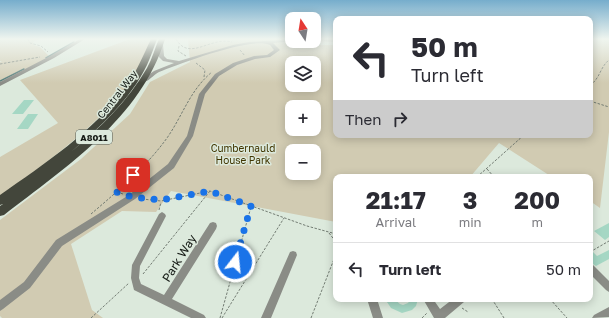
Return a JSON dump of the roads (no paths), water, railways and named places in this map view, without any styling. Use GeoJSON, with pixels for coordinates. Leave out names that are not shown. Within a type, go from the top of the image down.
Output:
{"type":"FeatureCollection","features":[{"type":"Feature","properties":{"kind":"main road","name":"Central Way"},"geometry":{"type":"LineString","coordinates":[[0,202],[69,150],[104,118],[135,80],[150,54]]}},
{"type":"Feature","properties":{"kind":"main road","name":"Central Way"},"geometry":{"type":"LineString","coordinates":[[0,212],[92,139],[123,107],[143,81],[154,61],[156,54]]}},
{"type":"Feature","properties":{"kind":"street"},"geometry":{"type":"LineString","coordinates":[[0,84],[59,54]]}},
{"type":"Feature","properties":{"kind":"street"},"geometry":{"type":"LineString","coordinates":[[161,54],[165,60],[185,61]]}},
{"type":"Feature","properties":{"kind":"street"},"geometry":{"type":"LineString","coordinates":[[143,81],[156,71],[208,54]]}},
{"type":"Feature","properties":{"kind":"street"},"geometry":{"type":"LineString","coordinates":[[0,306],[27,285],[59,243],[132,197],[171,166],[190,136],[202,94],[217,75],[235,64],[254,58],[268,56],[271,54]]}},
{"type":"Feature","properties":{"kind":"street"},"geometry":{"type":"LineString","coordinates":[[160,213],[136,265],[135,278],[137,287],[201,318]]}},
{"type":"Feature","properties":{"kind":"street","name":"Park Way"},"geometry":{"type":"LineString","coordinates":[[166,301],[213,226]]}},
{"type":"Feature","properties":{"kind":"street"},"geometry":{"type":"LineString","coordinates":[[266,318],[293,255]]}},
{"type":"Feature","properties":{"kind":"street"},"geometry":{"type":"LineString","coordinates":[[593,271],[609,287]]}},
{"type":"Feature","properties":{"kind":"street"},"geometry":{"type":"LineString","coordinates":[[373,302],[378,318]]}},
{"type":"Feature","properties":{"kind":"street"},"geometry":{"type":"LineString","coordinates":[[430,302],[439,317],[457,302]]}},
{"type":"Feature","properties":{"kind":"street"},"geometry":{"type":"LineString","coordinates":[[597,318],[609,312]]}},
{"type":"Feature","properties":{"kind":"waterway"},"geometry":{"type":"LineString","coordinates":[[46,58],[53,54]]}},
{"type":"Feature","properties":{"kind":"waterway"},"geometry":{"type":"LineString","coordinates":[[0,81],[24,69]]}},
{"type":"Feature","properties":{"kind":"park label","name":"Cumbernauld House Park"},"geometry":{"type":"Point","coordinates":[243,154]}}]}
